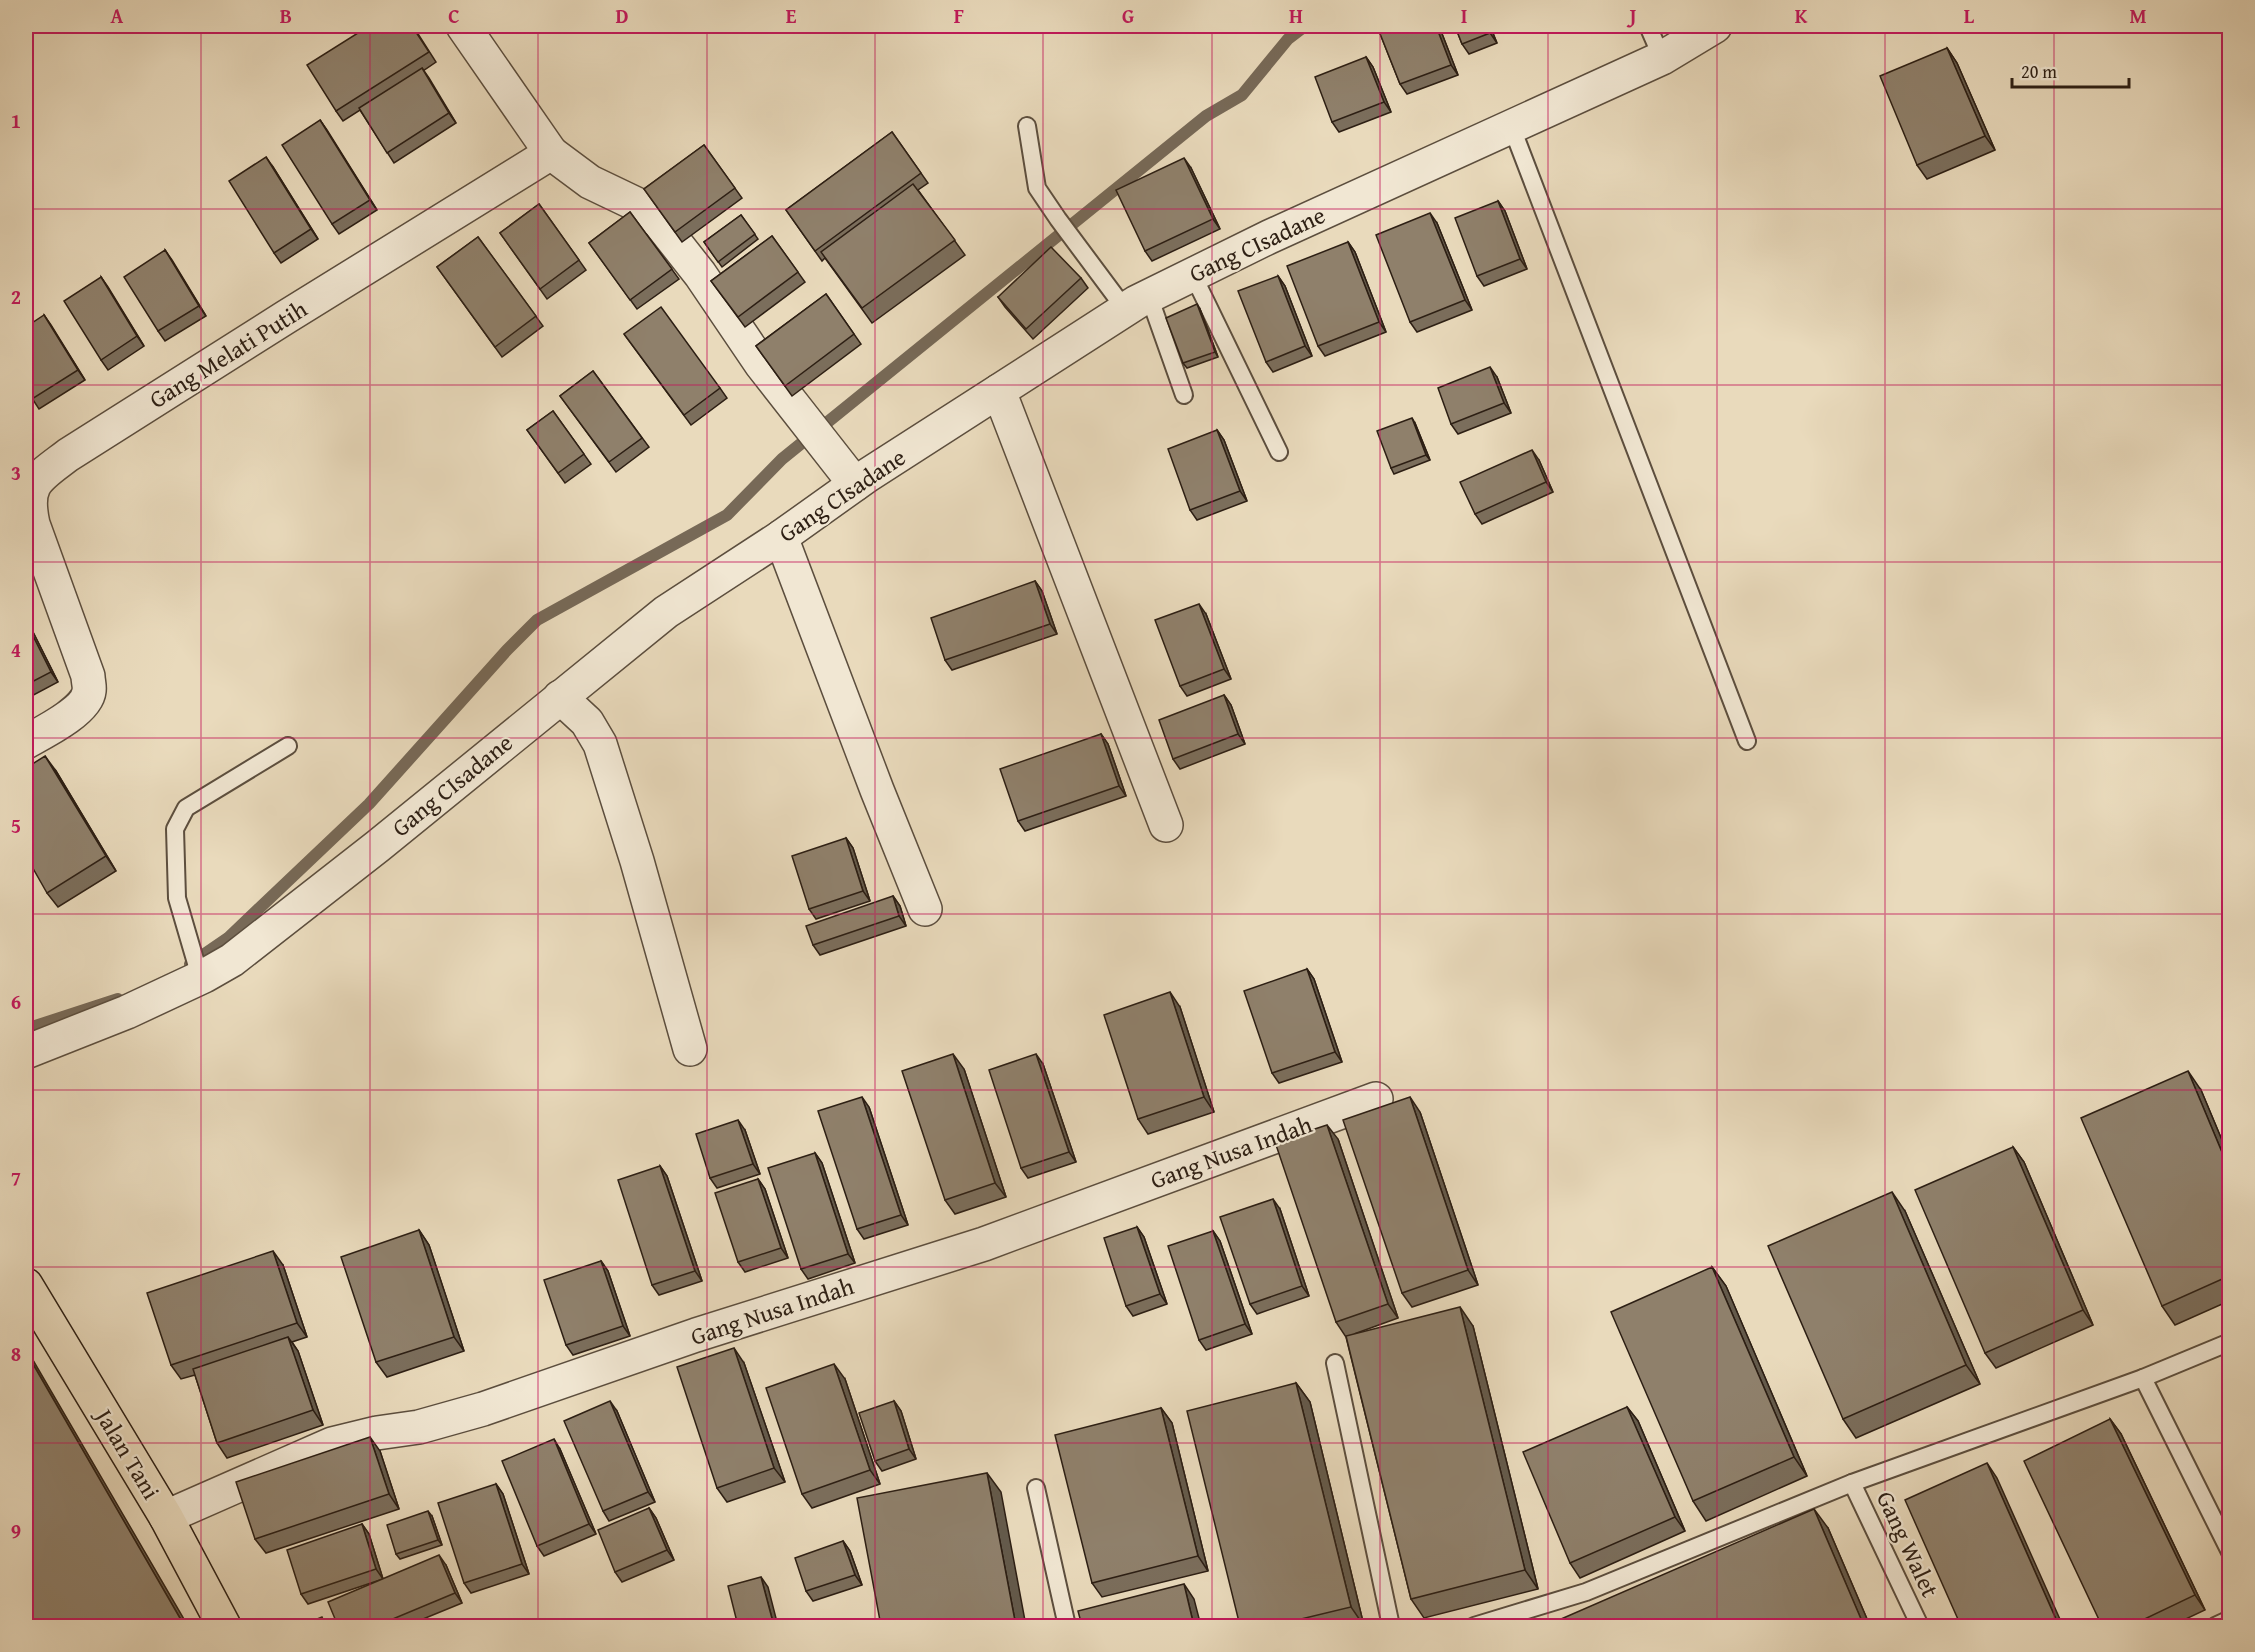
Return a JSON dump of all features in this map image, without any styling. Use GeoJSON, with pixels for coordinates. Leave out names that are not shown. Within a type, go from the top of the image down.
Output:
{"type":"FeatureCollection","features":[{"type":"Feature","properties":{"kind":"highway","name":"Jalan Tani"},"geometry":{"type":"LineString","coordinates":[[26,1286],[166,1517],[224,1626]]}},
{"type":"Feature","properties":{"kind":"street"},"geometry":{"type":"LineString","coordinates":[[463,26],[551,153],[590,182],[636,204],[659,222],[700,274],[761,364],[855,484]]}},
{"type":"Feature","properties":{"kind":"street","name":"Gang CIsadane"},"geometry":{"type":"LineString","coordinates":[[26,1052],[126,1012],[200,969],[232,960],[287,919],[666,612],[781,537],[855,484],[1137,303],[1279,233],[1662,58],[1715,26]]}},
{"type":"Feature","properties":{"kind":"street","name":"Gang Melati Putih"},"geometry":{"type":"LineString","coordinates":[[26,742],[69,716],[85,702],[89,692],[88,676],[29,505],[32,490],[41,476],[68,455],[246,342],[551,153]]}},
{"type":"Feature","properties":{"kind":"street"},"geometry":{"type":"LineString","coordinates":[[999,392],[1166,825]]}},
{"type":"Feature","properties":{"kind":"street"},"geometry":{"type":"LineString","coordinates":[[781,537],[873,780],[926,909]]}},
{"type":"Feature","properties":{"kind":"street"},"geometry":{"type":"LineString","coordinates":[[560,697],[587,722],[600,744],[637,861],[690,1049]]}},
{"type":"Feature","properties":{"kind":"street","name":"Gang Nusa Indah"},"geometry":{"type":"LineString","coordinates":[[166,1517],[332,1444],[419,1426],[483,1409],[696,1335],[984,1244],[1376,1099]]}},
{"type":"Feature","properties":{"kind":"lane"},"geometry":{"type":"LineString","coordinates":[[1648,26],[1662,58]]}},
{"type":"Feature","properties":{"kind":"lane"},"geometry":{"type":"LineString","coordinates":[[1027,126],[1037,188],[1077,245],[1137,303],[1184,395]]}},
{"type":"Feature","properties":{"kind":"lane"},"geometry":{"type":"LineString","coordinates":[[1512,128],[1747,741]]}},
{"type":"Feature","properties":{"kind":"lane"},"geometry":{"type":"LineString","coordinates":[[1193,275],[1279,452]]}},
{"type":"Feature","properties":{"kind":"lane"},"geometry":{"type":"LineString","coordinates":[[200,969],[177,898],[175,829],[186,808],[288,746]]}},
{"type":"Feature","properties":{"kind":"lane"},"geometry":{"type":"LineString","coordinates":[[1474,1626],[1586,1592],[1852,1483],[2143,1378],[2229,1342]]}},
{"type":"Feature","properties":{"kind":"lane"},"geometry":{"type":"LineString","coordinates":[[1335,1363],[1391,1626]]}},
{"type":"Feature","properties":{"kind":"lane"},"geometry":{"type":"LineString","coordinates":[[2143,1378],[2229,1552]]}},
{"type":"Feature","properties":{"kind":"lane","name":"Gang Walet"},"geometry":{"type":"LineString","coordinates":[[1852,1483],[1920,1626]]}},
{"type":"Feature","properties":{"kind":"lane"},"geometry":{"type":"LineString","coordinates":[[1036,1488],[1067,1626]]}},
{"type":"Feature","properties":{"kind":"lane"},"geometry":{"type":"LineString","coordinates":[[2215,1626],[2229,1619]]}},
{"type":"Feature","properties":{"kind":"building"},"geometry":{"type":"Polygon","coordinates":[[[369,26],[412,26],[429,52],[336,111],[307,65],[369,26]]]}},
{"type":"Feature","properties":{"kind":"building"},"geometry":{"type":"Polygon","coordinates":[[[1377,26],[1436,26],[1451,65],[1400,84],[1377,26]]]}},
{"type":"Feature","properties":{"kind":"building"},"geometry":{"type":"Polygon","coordinates":[[[1455,26],[1487,26],[1490,33],[1462,44],[1455,26]]]}},
{"type":"Feature","properties":{"kind":"building"},"geometry":{"type":"Polygon","coordinates":[[[1947,48],[1985,136],[1917,165],[1880,76],[1947,48]]]}},
{"type":"Feature","properties":{"kind":"building"},"geometry":{"type":"Polygon","coordinates":[[[1366,57],[1384,102],[1332,122],[1315,77],[1366,57]]]}},
{"type":"Feature","properties":{"kind":"building"},"geometry":{"type":"Polygon","coordinates":[[[422,68],[449,113],[387,153],[359,108],[422,68]]]}},
{"type":"Feature","properties":{"kind":"building"},"geometry":{"type":"Polygon","coordinates":[[[320,120],[370,200],[332,224],[282,145],[320,120]]]}},
{"type":"Feature","properties":{"kind":"building"},"geometry":{"type":"Polygon","coordinates":[[[892,132],[921,173],[815,251],[786,210],[892,132]]]}},
{"type":"Feature","properties":{"kind":"building"},"geometry":{"type":"Polygon","coordinates":[[[704,145],[735,188],[675,232],[644,189],[704,145]]]}},
{"type":"Feature","properties":{"kind":"building"},"geometry":{"type":"Polygon","coordinates":[[[266,157],[311,229],[274,253],[229,181],[266,157]]]}},
{"type":"Feature","properties":{"kind":"building"},"geometry":{"type":"Polygon","coordinates":[[[1184,158],[1213,219],[1145,251],[1116,190],[1184,158]]]}},
{"type":"Feature","properties":{"kind":"building"},"geometry":{"type":"Polygon","coordinates":[[[913,184],[955,240],[862,308],[821,252],[913,184]]]}},
{"type":"Feature","properties":{"kind":"building"},"geometry":{"type":"Polygon","coordinates":[[[1498,201],[1520,259],[1477,276],[1455,218],[1498,201]]]}},
{"type":"Feature","properties":{"kind":"building"},"geometry":{"type":"Polygon","coordinates":[[[539,204],[579,260],[540,289],[500,233],[539,204]]]}},
{"type":"Feature","properties":{"kind":"building"},"geometry":{"type":"Polygon","coordinates":[[[630,212],[672,269],[630,300],[589,243],[630,212]]]}},
{"type":"Feature","properties":{"kind":"building"},"geometry":{"type":"Polygon","coordinates":[[[1430,213],[1465,300],[1410,322],[1376,235],[1430,213]]]}},
{"type":"Feature","properties":{"kind":"building"},"geometry":{"type":"Polygon","coordinates":[[[741,215],[755,234],[718,262],[704,242],[741,215]]]}},
{"type":"Feature","properties":{"kind":"building"},"geometry":{"type":"Polygon","coordinates":[[[772,236],[798,272],[738,317],[711,281],[772,236]]]}},
{"type":"Feature","properties":{"kind":"building"},"geometry":{"type":"Polygon","coordinates":[[[478,237],[536,316],[495,347],[437,267],[478,237]]]}},
{"type":"Feature","properties":{"kind":"building"},"geometry":{"type":"Polygon","coordinates":[[[1348,242],[1379,322],[1318,346],[1287,266],[1348,242]]]}},
{"type":"Feature","properties":{"kind":"building"},"geometry":{"type":"Polygon","coordinates":[[[1051,247],[1081,278],[1026,329],[998,297],[1051,247]]]}},
{"type":"Feature","properties":{"kind":"building"},"geometry":{"type":"Polygon","coordinates":[[[165,250],[199,306],[158,331],[124,277],[165,250]]]}},
{"type":"Feature","properties":{"kind":"building"},"geometry":{"type":"Polygon","coordinates":[[[1278,276],[1305,346],[1266,362],[1238,291],[1278,276]]]}},
{"type":"Feature","properties":{"kind":"building"},"geometry":{"type":"Polygon","coordinates":[[[101,277],[137,336],[101,360],[64,301],[101,277]]]}},
{"type":"Feature","properties":{"kind":"building"},"geometry":{"type":"Polygon","coordinates":[[[826,294],[854,334],[785,386],[756,346],[826,294]]]}},
{"type":"Feature","properties":{"kind":"building"},"geometry":{"type":"Polygon","coordinates":[[[1197,304],[1215,352],[1183,363],[1166,318],[1197,304]]]}},
{"type":"Feature","properties":{"kind":"building"},"geometry":{"type":"Polygon","coordinates":[[[661,307],[720,388],[684,415],[624,334],[661,307]]]}},
{"type":"Feature","properties":{"kind":"building"},"geometry":{"type":"Polygon","coordinates":[[[44,315],[78,370],[32,399],[26,389],[26,327],[44,315]]]}},
{"type":"Feature","properties":{"kind":"building"},"geometry":{"type":"Polygon","coordinates":[[[1490,367],[1504,403],[1451,424],[1438,388],[1490,367]]]}},
{"type":"Feature","properties":{"kind":"building"},"geometry":{"type":"Polygon","coordinates":[[[593,371],[642,438],[609,462],[560,396],[593,371]]]}},
{"type":"Feature","properties":{"kind":"building"},"geometry":{"type":"Polygon","coordinates":[[[553,411],[584,454],[558,473],[527,430],[553,411]]]}},
{"type":"Feature","properties":{"kind":"building"},"geometry":{"type":"Polygon","coordinates":[[[1412,418],[1426,455],[1391,468],[1377,431],[1412,418]]]}},
{"type":"Feature","properties":{"kind":"building"},"geometry":{"type":"Polygon","coordinates":[[[1217,430],[1240,491],[1190,510],[1168,449],[1217,430]]]}},
{"type":"Feature","properties":{"kind":"building"},"geometry":{"type":"Polygon","coordinates":[[[1532,450],[1546,482],[1475,514],[1460,482],[1532,450]]]}},
{"type":"Feature","properties":{"kind":"building"},"geometry":{"type":"Polygon","coordinates":[[[1035,581],[1050,624],[945,660],[931,618],[1035,581]]]}},
{"type":"Feature","properties":{"kind":"building"},"geometry":{"type":"Polygon","coordinates":[[[1199,604],[1224,669],[1180,686],[1155,620],[1199,604]]]}},
{"type":"Feature","properties":{"kind":"building"},"geometry":{"type":"Polygon","coordinates":[[[26,622],[51,672],[26,685],[26,622]]]}},
{"type":"Feature","properties":{"kind":"building"},"geometry":{"type":"Polygon","coordinates":[[[1224,695],[1238,734],[1173,759],[1159,720],[1224,695]]]}},
{"type":"Feature","properties":{"kind":"building"},"geometry":{"type":"Polygon","coordinates":[[[1101,734],[1119,786],[1018,821],[1000,769],[1101,734]]]}},
{"type":"Feature","properties":{"kind":"building"},"geometry":{"type":"Polygon","coordinates":[[[45,756],[106,856],[47,893],[26,856],[26,768],[45,756]]]}},
{"type":"Feature","properties":{"kind":"building"},"geometry":{"type":"Polygon","coordinates":[[[846,838],[863,891],[809,909],[792,856],[846,838]]]}},
{"type":"Feature","properties":{"kind":"building"},"geometry":{"type":"Polygon","coordinates":[[[893,896],[899,916],[813,945],[806,926],[893,896]]]}},
{"type":"Feature","properties":{"kind":"building"},"geometry":{"type":"Polygon","coordinates":[[[1307,969],[1335,1052],[1272,1073],[1244,991],[1307,969]]]}},
{"type":"Feature","properties":{"kind":"building"},"geometry":{"type":"Polygon","coordinates":[[[1170,992],[1204,1097],[1138,1119],[1104,1015],[1170,992]]]}},
{"type":"Feature","properties":{"kind":"building"},"geometry":{"type":"Polygon","coordinates":[[[953,1054],[995,1183],[945,1200],[902,1071],[953,1054]]]}},
{"type":"Feature","properties":{"kind":"building"},"geometry":{"type":"Polygon","coordinates":[[[1036,1054],[1069,1152],[1021,1168],[989,1070],[1036,1054]]]}},
{"type":"Feature","properties":{"kind":"building"},"geometry":{"type":"Polygon","coordinates":[[[2188,1071],[2229,1169],[2229,1276],[2162,1306],[2081,1118],[2188,1071]]]}},
{"type":"Feature","properties":{"kind":"building"},"geometry":{"type":"Polygon","coordinates":[[[862,1097],[901,1215],[857,1229],[818,1111],[862,1097]]]}},
{"type":"Feature","properties":{"kind":"building"},"geometry":{"type":"Polygon","coordinates":[[[1410,1097],[1468,1270],[1402,1293],[1343,1120],[1410,1097]]]}},
{"type":"Feature","properties":{"kind":"building"},"geometry":{"type":"Polygon","coordinates":[[[738,1120],[753,1164],[710,1178],[696,1134],[738,1120]]]}},
{"type":"Feature","properties":{"kind":"building"},"geometry":{"type":"Polygon","coordinates":[[[1327,1125],[1388,1304],[1336,1322],[1275,1142],[1327,1125]]]}},
{"type":"Feature","properties":{"kind":"building"},"geometry":{"type":"Polygon","coordinates":[[[2013,1147],[2083,1310],[1985,1353],[1915,1190],[2013,1147]]]}},
{"type":"Feature","properties":{"kind":"building"},"geometry":{"type":"Polygon","coordinates":[[[815,1153],[848,1254],[801,1269],[768,1168],[815,1153]]]}},
{"type":"Feature","properties":{"kind":"building"},"geometry":{"type":"Polygon","coordinates":[[[660,1166],[695,1271],[652,1285],[618,1180],[660,1166]]]}},
{"type":"Feature","properties":{"kind":"building"},"geometry":{"type":"Polygon","coordinates":[[[758,1179],[781,1248],[738,1262],[715,1193],[758,1179]]]}},
{"type":"Feature","properties":{"kind":"building"},"geometry":{"type":"Polygon","coordinates":[[[1892,1192],[1966,1365],[1843,1419],[1768,1246],[1892,1192]]]}},
{"type":"Feature","properties":{"kind":"building"},"geometry":{"type":"Polygon","coordinates":[[[1273,1199],[1302,1286],[1250,1304],[1220,1217],[1273,1199]]]}},
{"type":"Feature","properties":{"kind":"building"},"geometry":{"type":"Polygon","coordinates":[[[1137,1227],[1160,1294],[1126,1306],[1104,1238],[1137,1227]]]}},
{"type":"Feature","properties":{"kind":"building"},"geometry":{"type":"Polygon","coordinates":[[[419,1230],[454,1337],[376,1362],[341,1257],[419,1230]]]}},
{"type":"Feature","properties":{"kind":"building"},"geometry":{"type":"Polygon","coordinates":[[[1213,1231],[1245,1324],[1199,1340],[1168,1246],[1213,1231]]]}},
{"type":"Feature","properties":{"kind":"building"},"geometry":{"type":"Polygon","coordinates":[[[273,1251],[297,1323],[171,1365],[147,1293],[273,1251]]]}},
{"type":"Feature","properties":{"kind":"building"},"geometry":{"type":"Polygon","coordinates":[[[601,1261],[623,1326],[566,1345],[544,1280],[601,1261]]]}},
{"type":"Feature","properties":{"kind":"building"},"geometry":{"type":"Polygon","coordinates":[[[1712,1267],[1794,1457],[1693,1501],[1611,1312],[1712,1267]]]}},
{"type":"Feature","properties":{"kind":"building"},"geometry":{"type":"Polygon","coordinates":[[[1460,1307],[1525,1570],[1411,1599],[1346,1336],[1460,1307]]]}},
{"type":"Feature","properties":{"kind":"building"},"geometry":{"type":"Polygon","coordinates":[[[288,1337],[313,1410],[217,1443],[193,1369],[288,1337]]]}},
{"type":"Feature","properties":{"kind":"building"},"geometry":{"type":"Polygon","coordinates":[[[734,1348],[774,1468],[717,1488],[677,1367],[734,1348]]]}},
{"type":"Feature","properties":{"kind":"building"},"geometry":{"type":"Polygon","coordinates":[[[26,1352],[184,1625],[26,1626],[26,1352]]]}},
{"type":"Feature","properties":{"kind":"building"},"geometry":{"type":"Polygon","coordinates":[[[834,1364],[870,1470],[802,1494],[766,1388],[834,1364]]]}},
{"type":"Feature","properties":{"kind":"building"},"geometry":{"type":"Polygon","coordinates":[[[1296,1383],[1351,1607],[1272,1626],[1240,1626],[1187,1411],[1296,1383]]]}},
{"type":"Feature","properties":{"kind":"building"},"geometry":{"type":"Polygon","coordinates":[[[610,1401],[648,1492],[603,1511],[564,1421],[610,1401]]]}},
{"type":"Feature","properties":{"kind":"building"},"geometry":{"type":"Polygon","coordinates":[[[894,1401],[909,1449],[875,1461],[859,1413],[894,1401]]]}},
{"type":"Feature","properties":{"kind":"building"},"geometry":{"type":"Polygon","coordinates":[[[1627,1407],[1675,1517],[1570,1563],[1523,1452],[1627,1407]]]}},
{"type":"Feature","properties":{"kind":"building"},"geometry":{"type":"Polygon","coordinates":[[[1161,1408],[1198,1556],[1092,1583],[1055,1435],[1161,1408]]]}},
{"type":"Feature","properties":{"kind":"building"},"geometry":{"type":"Polygon","coordinates":[[[2110,1419],[2195,1595],[2130,1626],[2102,1626],[2024,1461],[2110,1419]]]}},
{"type":"Feature","properties":{"kind":"building"},"geometry":{"type":"Polygon","coordinates":[[[370,1437],[389,1494],[255,1539],[236,1482],[370,1437]]]}},
{"type":"Feature","properties":{"kind":"building"},"geometry":{"type":"Polygon","coordinates":[[[554,1439],[589,1524],[537,1546],[502,1461],[554,1439]]]}},
{"type":"Feature","properties":{"kind":"building"},"geometry":{"type":"Polygon","coordinates":[[[1987,1463],[2059,1626],[1961,1626],[1905,1500],[1987,1463]]]}},
{"type":"Feature","properties":{"kind":"building"},"geometry":{"type":"Polygon","coordinates":[[[987,1473],[1016,1626],[881,1626],[857,1498],[987,1473]]]}},
{"type":"Feature","properties":{"kind":"building"},"geometry":{"type":"Polygon","coordinates":[[[496,1484],[522,1564],[464,1583],[438,1503],[496,1484]]]}},
{"type":"Feature","properties":{"kind":"building"},"geometry":{"type":"Polygon","coordinates":[[[649,1508],[667,1550],[615,1572],[598,1530],[649,1508]]]}},
{"type":"Feature","properties":{"kind":"building"},"geometry":{"type":"Polygon","coordinates":[[[1814,1509],[1861,1619],[1844,1626],[1545,1626],[1814,1509]]]}},
{"type":"Feature","properties":{"kind":"building"},"geometry":{"type":"Polygon","coordinates":[[[428,1511],[438,1540],[396,1554],[387,1525],[428,1511]]]}},
{"type":"Feature","properties":{"kind":"building"},"geometry":{"type":"Polygon","coordinates":[[[362,1524],[376,1569],[301,1594],[287,1550],[362,1524]]]}},
{"type":"Feature","properties":{"kind":"building"},"geometry":{"type":"Polygon","coordinates":[[[843,1541],[855,1575],[806,1591],[795,1558],[843,1541]]]}},
{"type":"Feature","properties":{"kind":"building"},"geometry":{"type":"Polygon","coordinates":[[[439,1555],[455,1593],[376,1626],[338,1626],[328,1602],[439,1555]]]}},
{"type":"Feature","properties":{"kind":"building"},"geometry":{"type":"Polygon","coordinates":[[[761,1577],[774,1626],[738,1626],[728,1586],[761,1577]]]}},
{"type":"Feature","properties":{"kind":"building"},"geometry":{"type":"Polygon","coordinates":[[[1184,1584],[1194,1626],[1082,1626],[1078,1611],[1184,1584]]]}},
{"type":"Feature","properties":{"kind":"building"},"geometry":{"type":"Polygon","coordinates":[[[322,1617],[326,1626],[300,1626],[322,1617]]]}},
{"type":"Feature","properties":{"kind":"waterway"},"geometry":{"type":"LineString","coordinates":[[190,964],[228,938],[369,804],[507,650],[537,620],[727,515],[782,459],[1206,116],[1242,95],[1288,39],[1305,26]]}},
{"type":"Feature","properties":{"kind":"waterway"},"geometry":{"type":"LineString","coordinates":[[26,1029],[118,999]]}}]}
